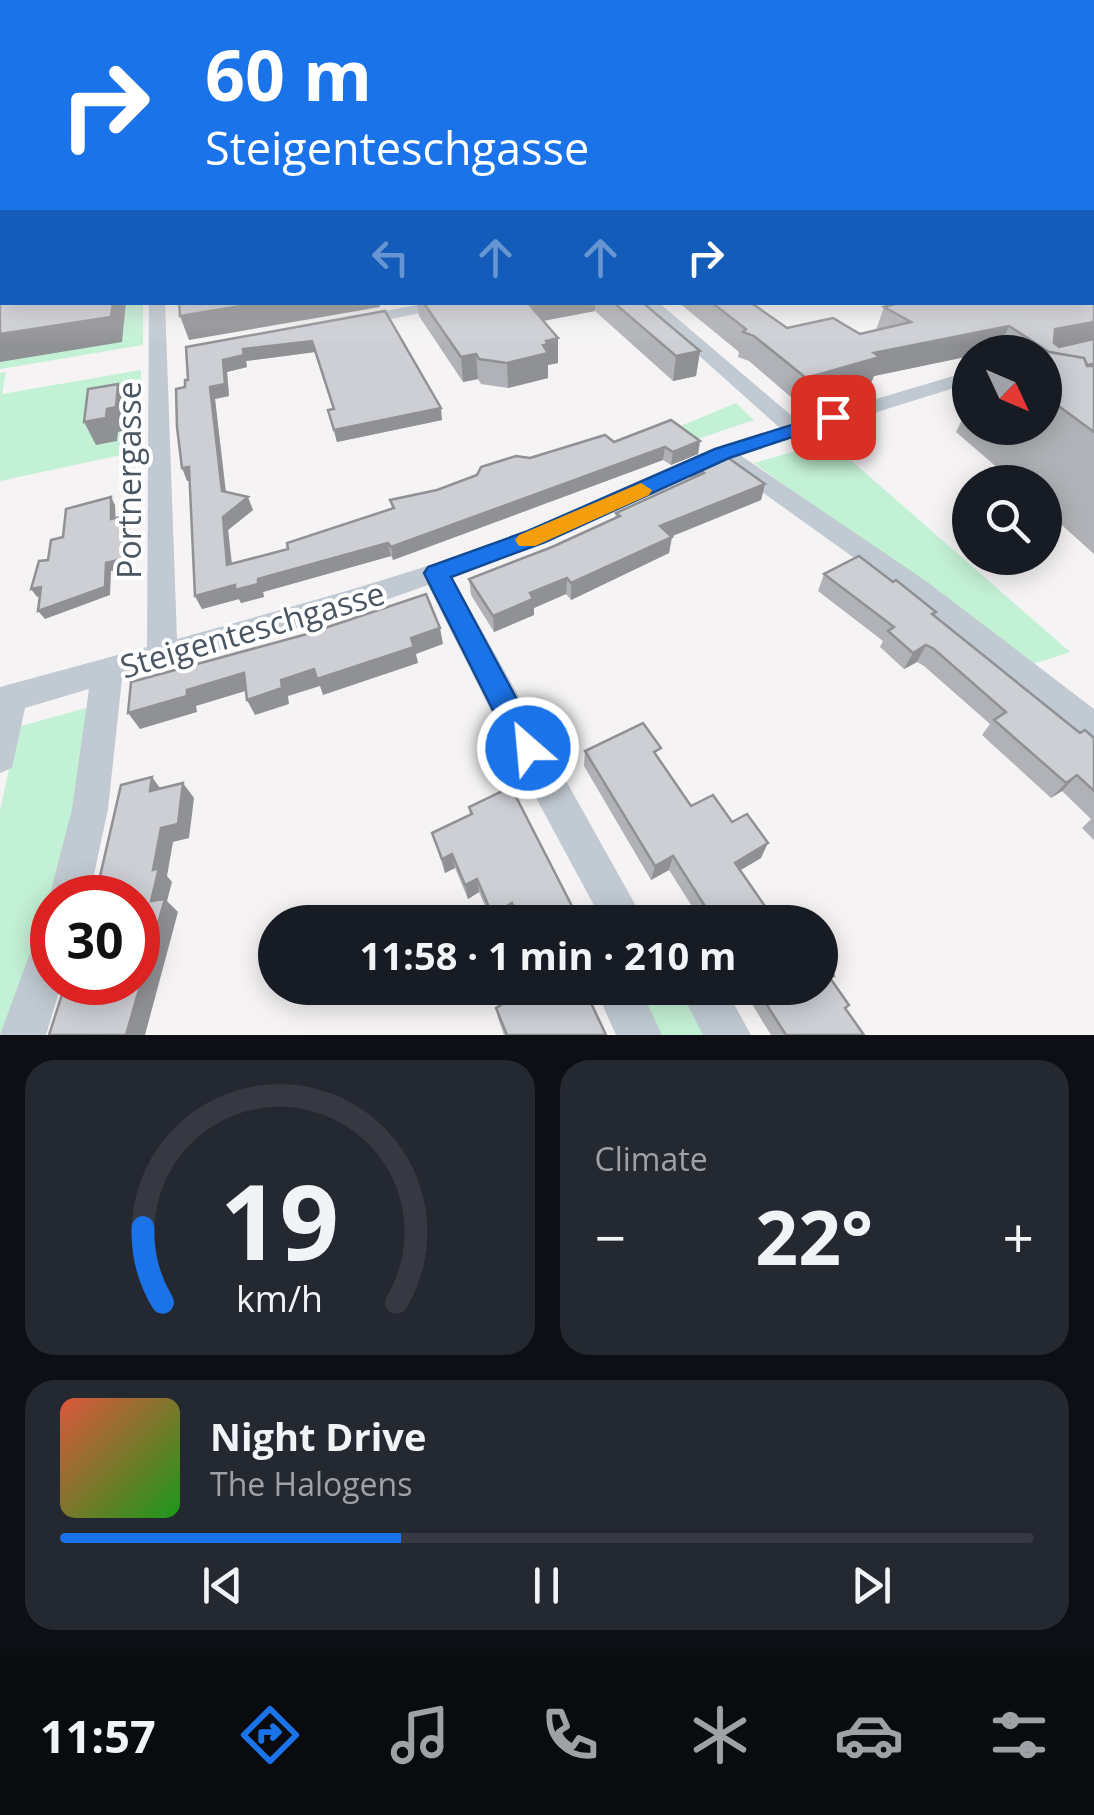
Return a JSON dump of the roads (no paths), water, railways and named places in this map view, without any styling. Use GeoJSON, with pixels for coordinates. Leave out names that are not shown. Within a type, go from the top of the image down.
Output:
{"type":"FeatureCollection","features":[{"type":"Feature","properties":{"kind":"street","name":"Portnergasse"},"geometry":{"type":"LineString","coordinates":[[158,305],[168,354],[162,657]]}},
{"type":"Feature","properties":{"kind":"street"},"geometry":{"type":"LineString","coordinates":[[332,326],[448,305]]}},
{"type":"Feature","properties":{"kind":"street"},"geometry":{"type":"LineString","coordinates":[[650,305],[795,430]]}},
{"type":"Feature","properties":{"kind":"street","name":"Steigenteschgasse"},"geometry":{"type":"LineString","coordinates":[[5,700],[162,657],[436,573],[536,537],[722,453],[952,382]]}},
{"type":"Feature","properties":{"kind":"street"},"geometry":{"type":"LineString","coordinates":[[722,453],[872,556],[1094,728]]}},
{"type":"Feature","properties":{"kind":"street"},"geometry":{"type":"LineString","coordinates":[[436,573],[616,905]]}},
{"type":"Feature","properties":{"kind":"street"},"geometry":{"type":"LineString","coordinates":[[74,875],[90,809],[107,672]]}},
{"type":"Feature","properties":{"kind":"street"},"geometry":{"type":"LineString","coordinates":[[0,757],[5,700]]}},
{"type":"Feature","properties":{"kind":"street"},"geometry":{"type":"LineString","coordinates":[[23,1035],[33,1005]]}},
{"type":"Feature","properties":{"kind":"street"},"geometry":{"type":"LineString","coordinates":[[625,1005],[639,1035]]}},
{"type":"Feature","properties":{"kind":"street"},"geometry":{"type":"LineString","coordinates":[[711,1005],[728,1035]]}}]}
